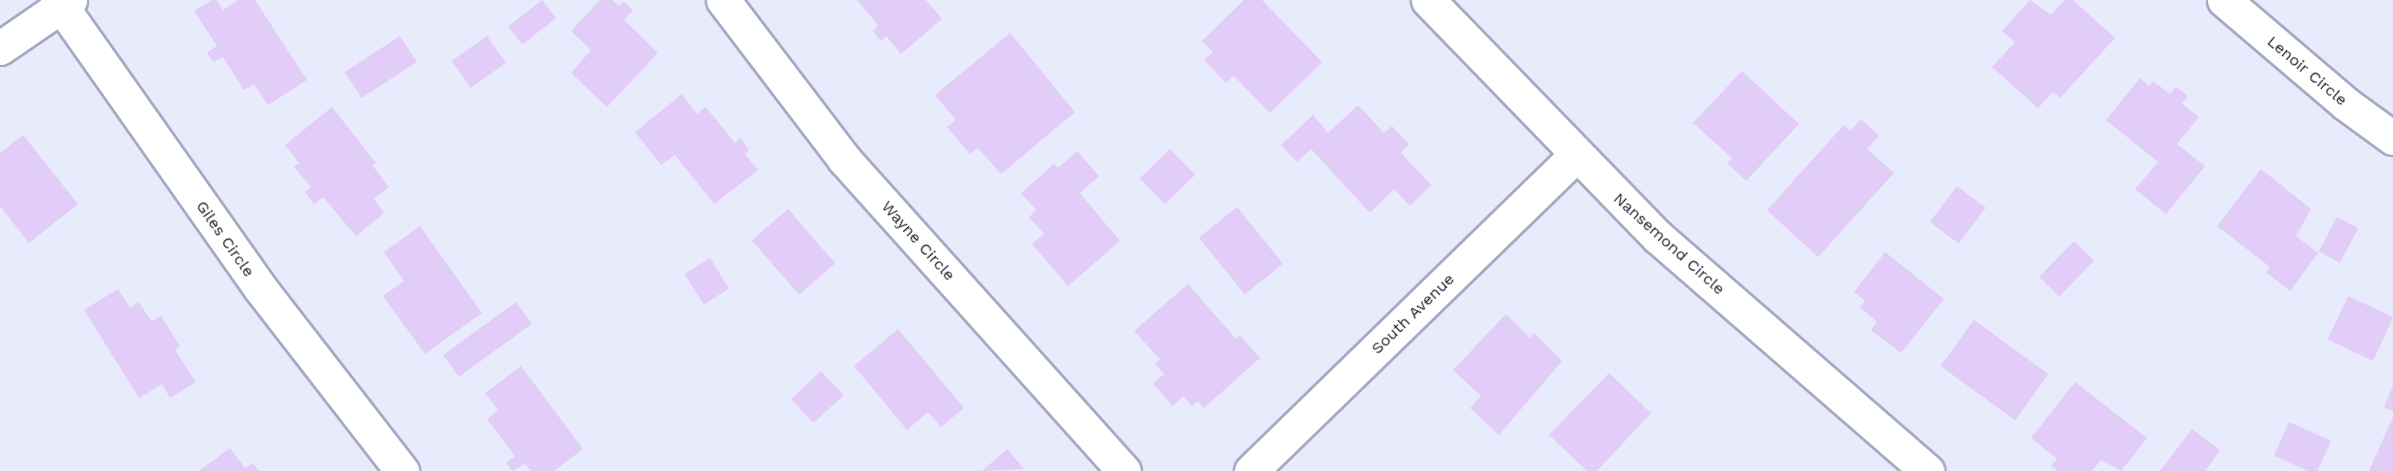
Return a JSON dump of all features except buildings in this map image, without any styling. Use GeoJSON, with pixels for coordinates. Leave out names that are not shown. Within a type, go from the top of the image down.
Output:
{"type":"FeatureCollection","features":[{"type":"Feature","properties":{"kind":"street","name":"Wayne Circle"},"geometry":{"type":"LineString","coordinates":[[723,0],[844,159],[1124,471]]}},
{"type":"Feature","properties":{"kind":"street","name":"Nansemond Circle"},"geometry":{"type":"LineString","coordinates":[[1428,0],[1575,156],[1658,237],[1927,471]]}},
{"type":"Feature","properties":{"kind":"street","name":"Lenoir Circle"},"geometry":{"type":"LineString","coordinates":[[2224,0],[2346,104],[2393,138]]}},
{"type":"Feature","properties":{"kind":"street"},"geometry":{"type":"LineString","coordinates":[[0,48],[63,2]]}},
{"type":"Feature","properties":{"kind":"street","name":"Giles Circle"},"geometry":{"type":"LineString","coordinates":[[63,2],[260,288],[402,471]]}},
{"type":"Feature","properties":{"kind":"street","name":"South Avenue"},"geometry":{"type":"LineString","coordinates":[[1251,471],[1575,156]]}}]}
